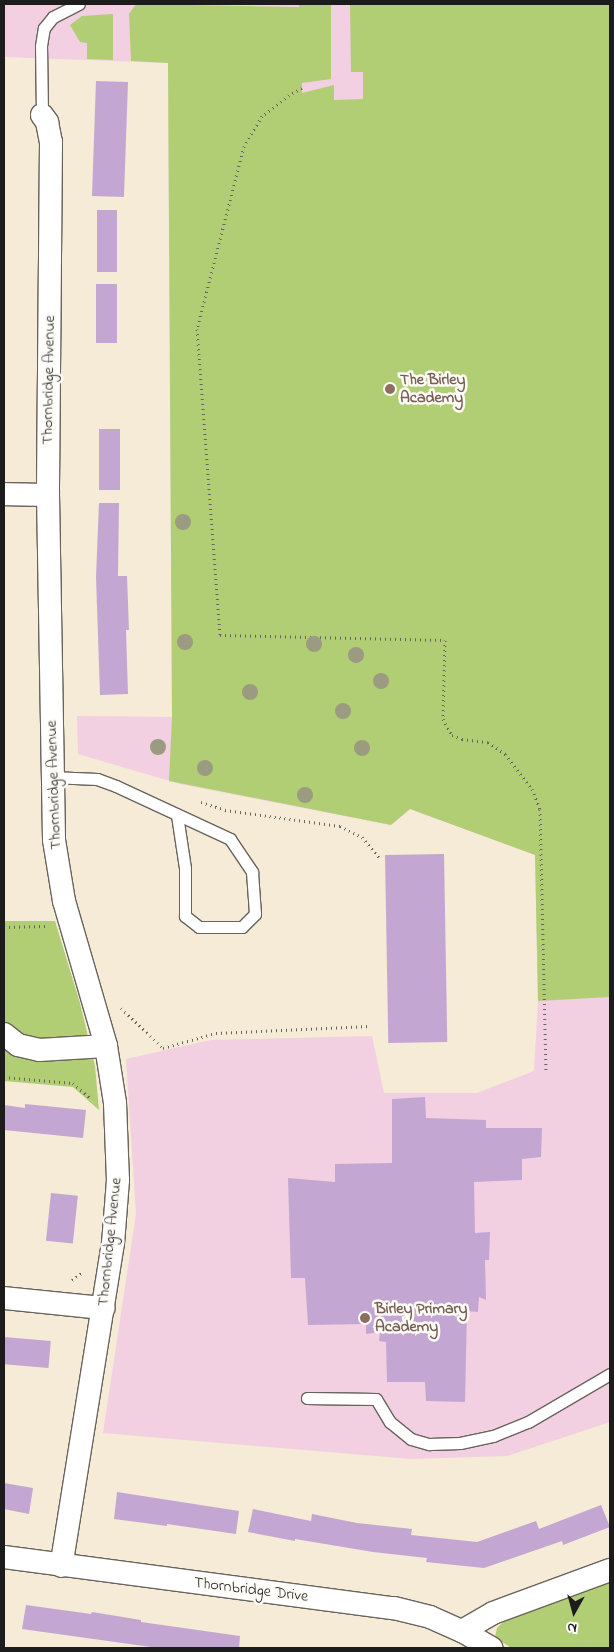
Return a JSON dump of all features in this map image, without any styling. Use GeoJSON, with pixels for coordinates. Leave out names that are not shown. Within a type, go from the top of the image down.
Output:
{"type":"FeatureCollection","features":[{"type":"Feature","properties":{"kind":"street","name":"Thornbridge Avenue"},"geometry":{"type":"LineString","coordinates":[[42,115],[47,122],[51,142],[48,495],[51,777],[54,840],[64,901],[106,1046],[115,1103],[118,1180],[113,1243],[61,1566]]}},
{"type":"Feature","properties":{"kind":"street"},"geometry":{"type":"LineString","coordinates":[[4,494],[48,495]]}},
{"type":"Feature","properties":{"kind":"street"},"geometry":{"type":"LineString","coordinates":[[4,1034],[18,1045],[39,1050],[106,1046]]}},
{"type":"Feature","properties":{"kind":"street"},"geometry":{"type":"LineString","coordinates":[[4,1298],[103,1308]]}},
{"type":"Feature","properties":{"kind":"street","name":"Thornbridge Drive"},"geometry":{"type":"LineString","coordinates":[[4,1557],[61,1566],[394,1608],[430,1617],[462,1631],[491,1648]]}},
{"type":"Feature","properties":{"kind":"street"},"geometry":{"type":"LineString","coordinates":[[462,1631],[493,1613],[610,1570]]}},
{"type":"Feature","properties":{"kind":"lane"},"geometry":{"type":"LineString","coordinates":[[42,115],[41,46],[44,28],[52,17],[79,4]]}},
{"type":"Feature","properties":{"kind":"lane"},"geometry":{"type":"LineString","coordinates":[[51,777],[97,779],[177,815],[230,839],[252,872],[255,914],[242,927],[199,926],[186,916],[185,868],[177,815]]}},
{"type":"Feature","properties":{"kind":"lane"},"geometry":{"type":"LineString","coordinates":[[307,1398],[376,1399],[390,1422],[411,1439],[429,1444],[460,1443],[493,1436],[528,1422],[610,1374]]}},
{"type":"Feature","properties":{"kind":"path"},"geometry":{"type":"LineString","coordinates":[[302,88],[288,95],[262,116],[244,146],[197,329],[220,635],[445,640],[442,719],[452,735],[462,739],[488,742],[505,754],[532,789],[540,809],[546,1070]]}},
{"type":"Feature","properties":{"kind":"path"},"geometry":{"type":"LineString","coordinates":[[197,801],[225,810],[340,826],[362,837],[379,857]]}},
{"type":"Feature","properties":{"kind":"path"},"geometry":{"type":"LineString","coordinates":[[4,927],[71,925]]}},
{"type":"Feature","properties":{"kind":"path"},"geometry":{"type":"LineString","coordinates":[[117,1004],[163,1048],[216,1032],[370,1026]]}},
{"type":"Feature","properties":{"kind":"path"},"geometry":{"type":"LineString","coordinates":[[4,1077],[73,1083],[116,1121]]}},
{"type":"Feature","properties":{"kind":"shaded area","name":"The Birley Academy"},"geometry":{"type":"Polygon","coordinates":[[[4,4],[610,4],[610,1422],[507,1456],[411,1459],[103,1433],[136,1214],[126,1059],[211,1040],[372,1036],[384,1093],[477,1093],[534,1071],[538,1001],[535,855],[410,809],[391,825],[180,784],[78,754],[77,716],[172,717],[168,63],[4,57],[4,4]]]}},
{"type":"Feature","properties":{"kind":"green space","name":"The Birley Academy"},"geometry":{"type":"Polygon","coordinates":[[[136,4],[299,7],[299,4],[331,4],[331,79],[302,83],[302,93],[334,85],[334,100],[363,99],[363,72],[351,72],[350,4],[610,4],[610,997],[538,1001],[535,855],[410,809],[391,825],[169,781],[172,717],[168,63],[131,61],[129,14],[136,4]]]}},
{"type":"Feature","properties":{"kind":"green space"},"geometry":{"type":"Polygon","coordinates":[[[113,14],[113,60],[87,59],[87,43],[80,42],[70,25],[82,16],[113,14]]]}},
{"type":"Feature","properties":{"kind":"green space"},"geometry":{"type":"Polygon","coordinates":[[[4,921],[55,921],[80,1003],[95,1066],[99,1110],[73,1087],[4,1081],[4,921]]]}},
{"type":"Feature","properties":{"kind":"green space"},"geometry":{"type":"Polygon","coordinates":[[[610,1582],[610,1648],[511,1648],[495,1637],[497,1628],[504,1621],[610,1582]]]}},
{"type":"Feature","properties":{"kind":"building"},"geometry":{"type":"Polygon","coordinates":[[[96,81],[128,82],[124,197],[92,196],[96,81]]]}},
{"type":"Feature","properties":{"kind":"building"},"geometry":{"type":"Polygon","coordinates":[[[97,210],[117,210],[117,272],[97,272],[97,210]]]}},
{"type":"Feature","properties":{"kind":"building"},"geometry":{"type":"Polygon","coordinates":[[[96,284],[117,284],[117,343],[96,343],[96,284]]]}},
{"type":"Feature","properties":{"kind":"building"},"geometry":{"type":"Polygon","coordinates":[[[99,429],[120,429],[120,490],[99,490],[99,429]]]}},
{"type":"Feature","properties":{"kind":"building"},"geometry":{"type":"Polygon","coordinates":[[[99,503],[119,503],[118,576],[127,576],[129,630],[126,630],[128,694],[100,695],[96,577],[99,503]]]}},
{"type":"Feature","properties":{"kind":"building"},"geometry":{"type":"Polygon","coordinates":[[[444,854],[447,1042],[388,1043],[385,855],[444,854]]]}},
{"type":"Feature","properties":{"kind":"building"},"geometry":{"type":"Polygon","coordinates":[[[425,1097],[426,1118],[486,1120],[486,1128],[542,1128],[541,1157],[522,1159],[522,1180],[474,1182],[475,1233],[490,1232],[489,1260],[485,1260],[486,1300],[479,1297],[478,1312],[467,1311],[465,1402],[426,1401],[425,1382],[387,1382],[386,1342],[379,1341],[380,1332],[366,1334],[366,1324],[308,1325],[305,1278],[291,1278],[288,1178],[335,1182],[335,1164],[392,1163],[392,1099],[425,1097]]]}},
{"type":"Feature","properties":{"kind":"building"},"geometry":{"type":"Polygon","coordinates":[[[25,1104],[86,1110],[83,1138],[4,1130],[4,1105],[25,1108],[25,1104]]]}},
{"type":"Feature","properties":{"kind":"building"},"geometry":{"type":"Polygon","coordinates":[[[51,1193],[78,1196],[73,1244],[46,1241],[51,1193]]]}},
{"type":"Feature","properties":{"kind":"building"},"geometry":{"type":"Polygon","coordinates":[[[4,1337],[51,1341],[48,1368],[4,1364],[4,1337]]]}},
{"type":"Feature","properties":{"kind":"building"},"geometry":{"type":"Polygon","coordinates":[[[4,1483],[33,1488],[29,1514],[4,1509],[4,1483]]]}},
{"type":"Feature","properties":{"kind":"building"},"geometry":{"type":"Polygon","coordinates":[[[117,1492],[239,1511],[236,1534],[167,1524],[167,1526],[114,1519],[117,1492]]]}},
{"type":"Feature","properties":{"kind":"building"},"geometry":{"type":"Polygon","coordinates":[[[601,1505],[610,1527],[563,1545],[562,1541],[484,1568],[426,1562],[427,1558],[373,1552],[295,1539],[295,1541],[248,1532],[253,1509],[311,1521],[312,1514],[357,1523],[412,1529],[411,1535],[477,1542],[536,1521],[539,1529],[601,1505]]]}},
{"type":"Feature","properties":{"kind":"building"},"geometry":{"type":"Polygon","coordinates":[[[26,1605],[91,1614],[92,1612],[141,1620],[141,1622],[240,1636],[239,1648],[158,1648],[22,1629],[26,1605]]]}},
{"type":"Feature","properties":{"kind":"place","name":"The Birley Academy"},"geometry":{"type":"Point","coordinates":[390,389]}},
{"type":"Feature","properties":{"kind":"place","name":"Birley Primary Academy"},"geometry":{"type":"Point","coordinates":[365,1318]}}]}
